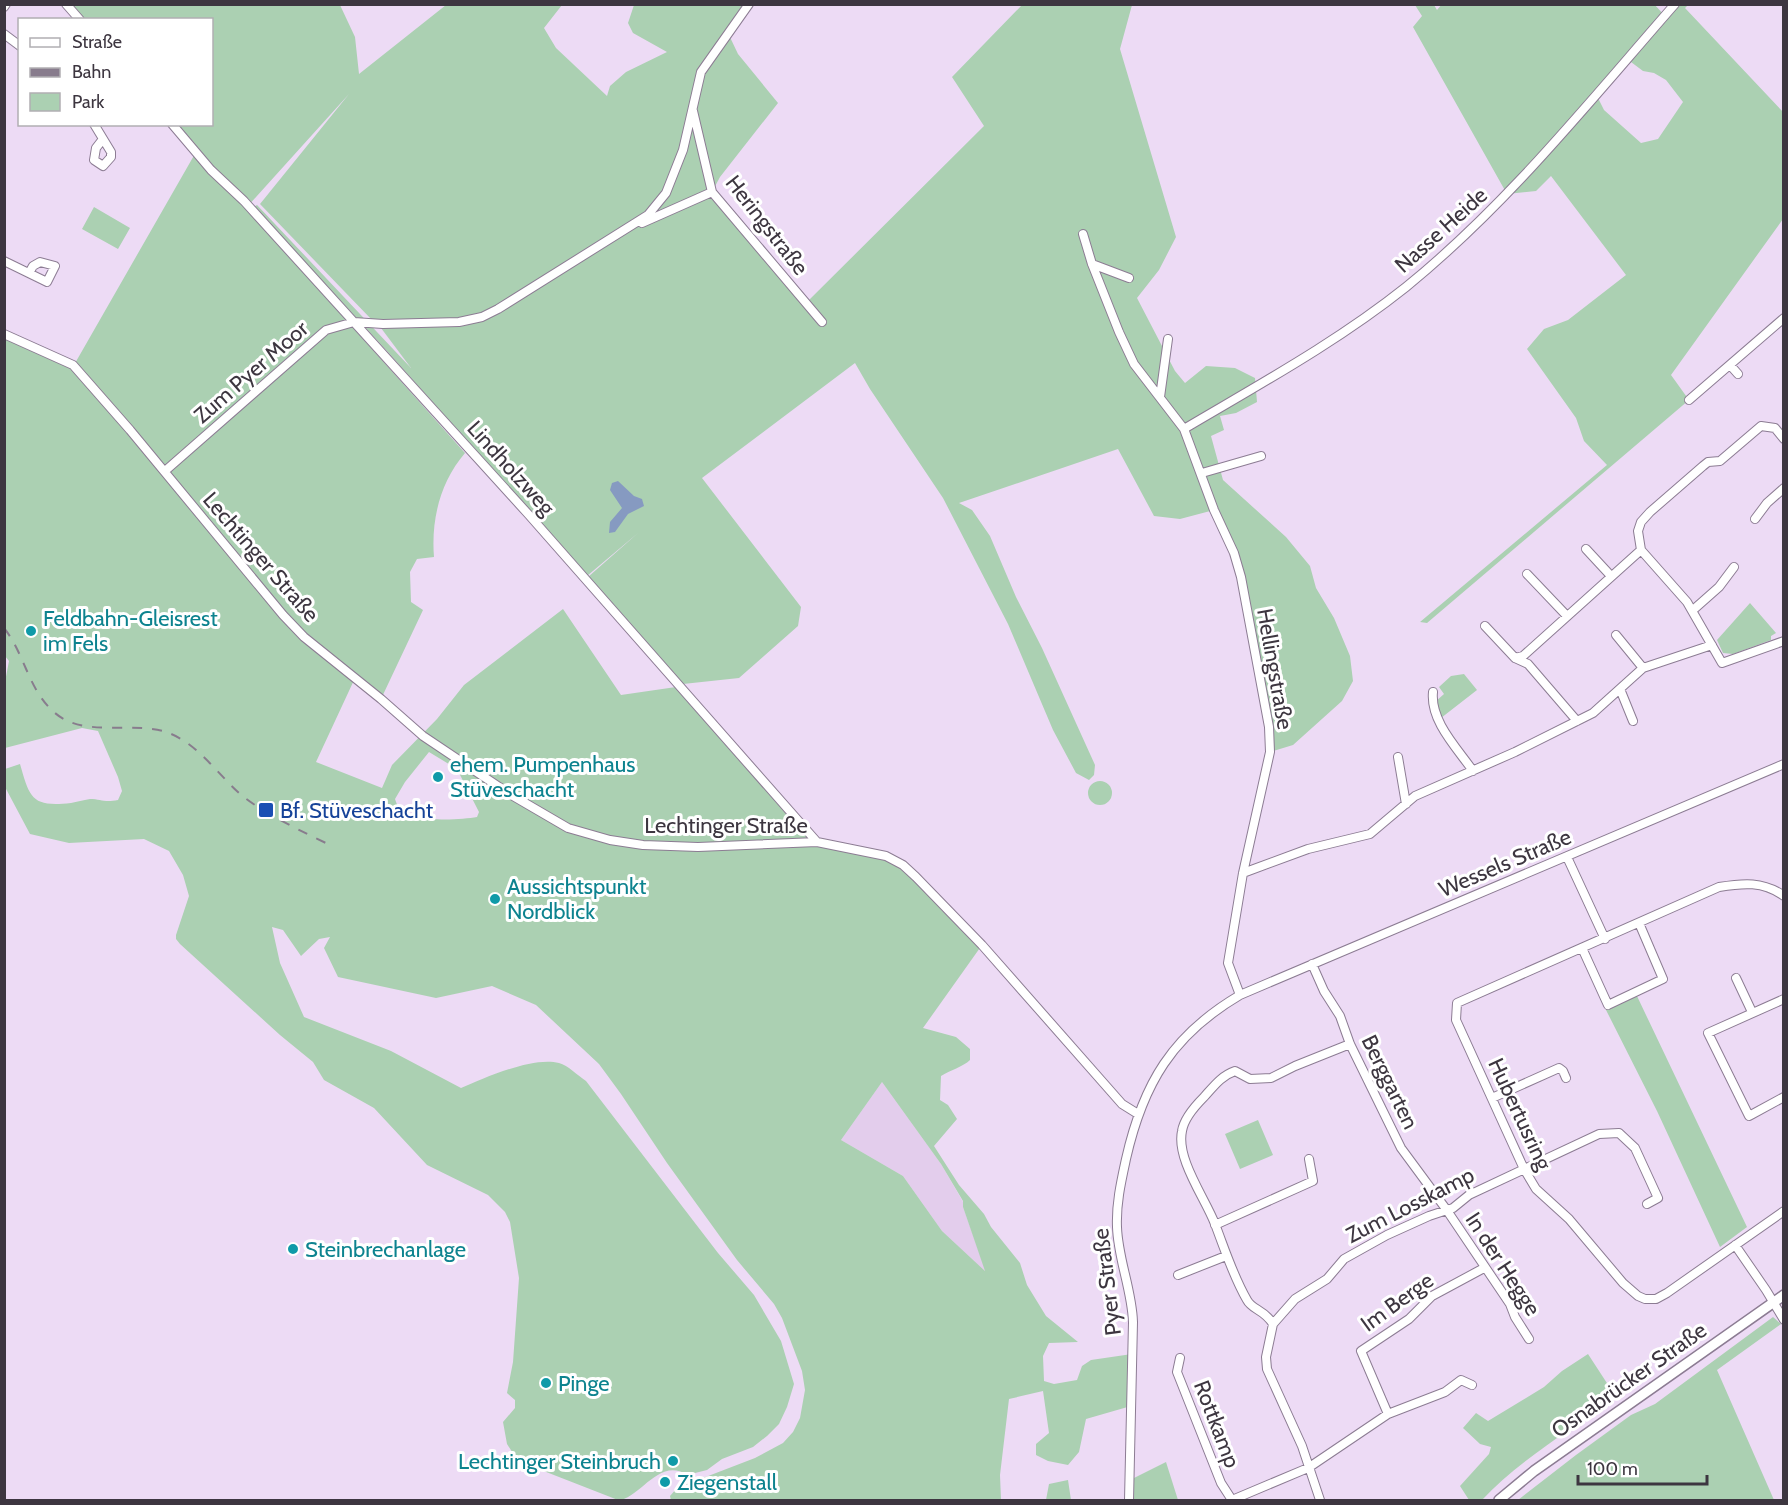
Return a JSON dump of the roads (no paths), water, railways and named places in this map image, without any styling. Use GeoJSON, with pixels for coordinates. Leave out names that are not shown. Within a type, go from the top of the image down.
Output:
{"type":"FeatureCollection","features":[{"type":"Feature","properties":{"kind":"street"},"geometry":{"type":"LineString","coordinates":[[66,4],[78,18]]}},
{"type":"Feature","properties":{"kind":"street","name":"Zum Pyer Moor"},"geometry":{"type":"LineString","coordinates":[[165,471],[326,330],[354,322],[421,324],[459,322],[482,317],[648,215],[666,193],[682,150],[701,72],[750,4]]}},
{"type":"Feature","properties":{"kind":"street","name":"Nasse Heide"},"geometry":{"type":"LineString","coordinates":[[1184,429],[1342,335],[1406,287],[1455,245],[1510,191],[1675,4]]}},
{"type":"Feature","properties":{"kind":"street"},"geometry":{"type":"LineString","coordinates":[[4,34],[18,44]]}},
{"type":"Feature","properties":{"kind":"street","name":"Heringstraße"},"geometry":{"type":"LineString","coordinates":[[692,106],[712,192],[822,322]]}},
{"type":"Feature","properties":{"kind":"street"},"geometry":{"type":"LineString","coordinates":[[95,126],[103,139]]}},
{"type":"Feature","properties":{"kind":"street","name":"Lindholzweg"},"geometry":{"type":"LineString","coordinates":[[174,126],[529,515],[817,843]]}},
{"type":"Feature","properties":{"kind":"street","name":"Zum Pyer Moor"},"geometry":{"type":"LineString","coordinates":[[632,226],[712,192]]}},
{"type":"Feature","properties":{"kind":"street","name":"Hellingstraße"},"geometry":{"type":"LineString","coordinates":[[1083,234],[1119,333],[1134,364],[1184,429],[1214,510],[1234,553],[1241,577],[1269,727],[1270,752],[1243,873],[1228,963],[1240,995]]}},
{"type":"Feature","properties":{"kind":"street"},"geometry":{"type":"LineString","coordinates":[[4,261],[47,282],[55,266],[40,262],[33,266],[29,273]]}},
{"type":"Feature","properties":{"kind":"street"},"geometry":{"type":"LineString","coordinates":[[1092,264],[1128,278]]}},
{"type":"Feature","properties":{"kind":"street"},"geometry":{"type":"LineString","coordinates":[[1689,400],[1784,318]]}},
{"type":"Feature","properties":{"kind":"street","name":"Lechtinger Straße"},"geometry":{"type":"LineString","coordinates":[[4,334],[73,365],[165,471],[283,615],[304,637],[423,736],[508,793],[568,828],[610,840],[680,847],[817,843],[886,856],[903,865],[916,877],[982,945],[1122,1104],[1138,1114]]}},
{"type":"Feature","properties":{"kind":"street"},"geometry":{"type":"LineString","coordinates":[[1160,397],[1168,339]]}},
{"type":"Feature","properties":{"kind":"street"},"geometry":{"type":"LineString","coordinates":[[1730,365],[1738,374]]}},
{"type":"Feature","properties":{"kind":"street"},"geometry":{"type":"LineString","coordinates":[[1784,439],[1775,428],[1761,426],[1720,461],[1708,462],[1650,512],[1641,522],[1638,531],[1641,550],[1693,610],[1722,663],[1784,641]]}},
{"type":"Feature","properties":{"kind":"street"},"geometry":{"type":"LineString","coordinates":[[1202,473],[1261,456]]}},
{"type":"Feature","properties":{"kind":"street"},"geometry":{"type":"LineString","coordinates":[[1755,519],[1767,502],[1784,489]]}},
{"type":"Feature","properties":{"kind":"street"},"geometry":{"type":"LineString","coordinates":[[1586,549],[1611,576]]}},
{"type":"Feature","properties":{"kind":"street"},"geometry":{"type":"LineString","coordinates":[[1515,658],[1523,656],[1641,550]]}},
{"type":"Feature","properties":{"kind":"street"},"geometry":{"type":"LineString","coordinates":[[1693,610],[1719,587],[1734,567]]}},
{"type":"Feature","properties":{"kind":"street"},"geometry":{"type":"LineString","coordinates":[[1527,574],[1567,616]]}},
{"type":"Feature","properties":{"kind":"street"},"geometry":{"type":"LineString","coordinates":[[1485,627],[1515,658],[1528,664],[1577,721]]}},
{"type":"Feature","properties":{"kind":"street"},"geometry":{"type":"LineString","coordinates":[[1616,635],[1643,668]]}},
{"type":"Feature","properties":{"kind":"street"},"geometry":{"type":"LineString","coordinates":[[1243,873],[1308,849],[1370,834],[1415,796],[1473,771],[1593,713],[1643,668],[1713,647]]}},
{"type":"Feature","properties":{"kind":"street"},"geometry":{"type":"LineString","coordinates":[[1620,689],[1633,721]]}},
{"type":"Feature","properties":{"kind":"street"},"geometry":{"type":"LineString","coordinates":[[1432,692],[1432,703],[1438,721],[1473,771]]}},
{"type":"Feature","properties":{"kind":"street"},"geometry":{"type":"LineString","coordinates":[[1398,757],[1406,804]]}},
{"type":"Feature","properties":{"kind":"street","name":"Wessels Straße"},"geometry":{"type":"LineString","coordinates":[[1240,995],[1784,764]]}},
{"type":"Feature","properties":{"kind":"street"},"geometry":{"type":"LineString","coordinates":[[1567,856],[1605,939]]}},
{"type":"Feature","properties":{"kind":"street","name":"Hubertusring"},"geometry":{"type":"LineString","coordinates":[[1784,896],[1773,888],[1749,883],[1719,887],[1457,1003],[1456,1020],[1524,1169],[1536,1189],[1569,1219],[1623,1283],[1638,1296],[1645,1299],[1656,1299],[1667,1293],[1784,1211]]}},
{"type":"Feature","properties":{"kind":"street"},"geometry":{"type":"LineString","coordinates":[[1582,948],[1608,1005],[1663,979],[1639,923]]}},
{"type":"Feature","properties":{"kind":"street","name":"Berggarten"},"geometry":{"type":"LineString","coordinates":[[1312,964],[1324,991],[1340,1016],[1350,1044],[1401,1148],[1446,1209]]}},
{"type":"Feature","properties":{"kind":"street"},"geometry":{"type":"LineString","coordinates":[[1736,978],[1752,1012]]}},
{"type":"Feature","properties":{"kind":"street","name":"Pyer Straße"},"geometry":{"type":"LineString","coordinates":[[1129,1500],[1133,1322],[1131,1299],[1117,1230],[1121,1182],[1138,1114],[1147,1092],[1168,1055],[1198,1024],[1218,1008],[1240,995]]}},
{"type":"Feature","properties":{"kind":"street"},"geometry":{"type":"LineString","coordinates":[[1784,999],[1708,1034],[1749,1116],[1784,1097]]}},
{"type":"Feature","properties":{"kind":"street"},"geometry":{"type":"LineString","coordinates":[[1273,1324],[1267,1314],[1248,1303],[1188,1168],[1181,1146],[1182,1130],[1192,1110],[1224,1075],[1235,1071],[1250,1079],[1271,1078],[1350,1044]]}},
{"type":"Feature","properties":{"kind":"street"},"geometry":{"type":"LineString","coordinates":[[1492,1098],[1559,1068],[1566,1078]]}},
{"type":"Feature","properties":{"kind":"street","name":"Zum Losskamp"},"geometry":{"type":"LineString","coordinates":[[1320,1500],[1302,1446],[1267,1369],[1266,1357],[1273,1324],[1295,1299],[1327,1280],[1344,1259],[1387,1235],[1453,1208],[1469,1195],[1599,1134],[1619,1133],[1635,1148],[1658,1198],[1647,1204]]}},
{"type":"Feature","properties":{"kind":"street"},"geometry":{"type":"LineString","coordinates":[[1215,1225],[1313,1180],[1309,1159]]}},
{"type":"Feature","properties":{"kind":"street","name":"In der Hegge"},"geometry":{"type":"LineString","coordinates":[[1446,1209],[1510,1304],[1515,1317],[1529,1339]]}},
{"type":"Feature","properties":{"kind":"street"},"geometry":{"type":"LineString","coordinates":[[1735,1245],[1784,1320]]}},
{"type":"Feature","properties":{"kind":"street"},"geometry":{"type":"LineString","coordinates":[[1178,1275],[1226,1256]]}},
{"type":"Feature","properties":{"kind":"street","name":"Im Berge"},"geometry":{"type":"LineString","coordinates":[[1388,1414],[1361,1351],[1409,1319],[1432,1296],[1484,1268]]}},
{"type":"Feature","properties":{"kind":"street","name":"Osnabrücker Straße"},"geometry":{"type":"LineString","coordinates":[[1499,1500],[1534,1471],[1784,1295]]}},
{"type":"Feature","properties":{"kind":"street","name":"Rottkamp"},"geometry":{"type":"LineString","coordinates":[[1180,1358],[1177,1372],[1221,1483],[1232,1500],[1308,1468]]}},
{"type":"Feature","properties":{"kind":"street"},"geometry":{"type":"LineString","coordinates":[[1308,1468],[1388,1414],[1444,1392],[1461,1380],[1472,1385]]}},
{"type":"Feature","properties":{"kind":"water"},"geometry":{"type":"Polygon","coordinates":[[[618,481],[634,496],[642,499],[644,506],[628,514],[615,532],[609,533],[610,522],[622,508],[610,490],[612,483],[618,481]]]}},
{"type":"Feature","properties":{"kind":"railway"},"geometry":{"type":"LineString","coordinates":[[4,628],[39,694],[55,713],[67,721],[94,727],[153,729],[177,737],[196,750],[248,800],[330,845]]}},
{"type":"Feature","properties":{"kind":"place","name":"Feldbahn-Gleisrest im Fels"},"geometry":{"type":"Point","coordinates":[31,631]}},
{"type":"Feature","properties":{"kind":"place","name":"ehem. Pumpenhaus Stüveschacht"},"geometry":{"type":"Point","coordinates":[438,777]}},
{"type":"Feature","properties":{"kind":"place","name":"Bf. Stüveschacht"},"geometry":{"type":"Point","coordinates":[266,810]}},
{"type":"Feature","properties":{"kind":"place","name":"Aussichtspunkt Nordblick"},"geometry":{"type":"Point","coordinates":[495,899]}},
{"type":"Feature","properties":{"kind":"place","name":"Steinbrechanlage"},"geometry":{"type":"Point","coordinates":[293,1249]}},
{"type":"Feature","properties":{"kind":"place","name":"Pinge"},"geometry":{"type":"Point","coordinates":[546,1383]}},
{"type":"Feature","properties":{"kind":"place","name":"Lechtinger Steinbruch"},"geometry":{"type":"Point","coordinates":[673,1461]}},
{"type":"Feature","properties":{"kind":"place","name":"Ziegenstall"},"geometry":{"type":"Point","coordinates":[665,1482]}}]}
